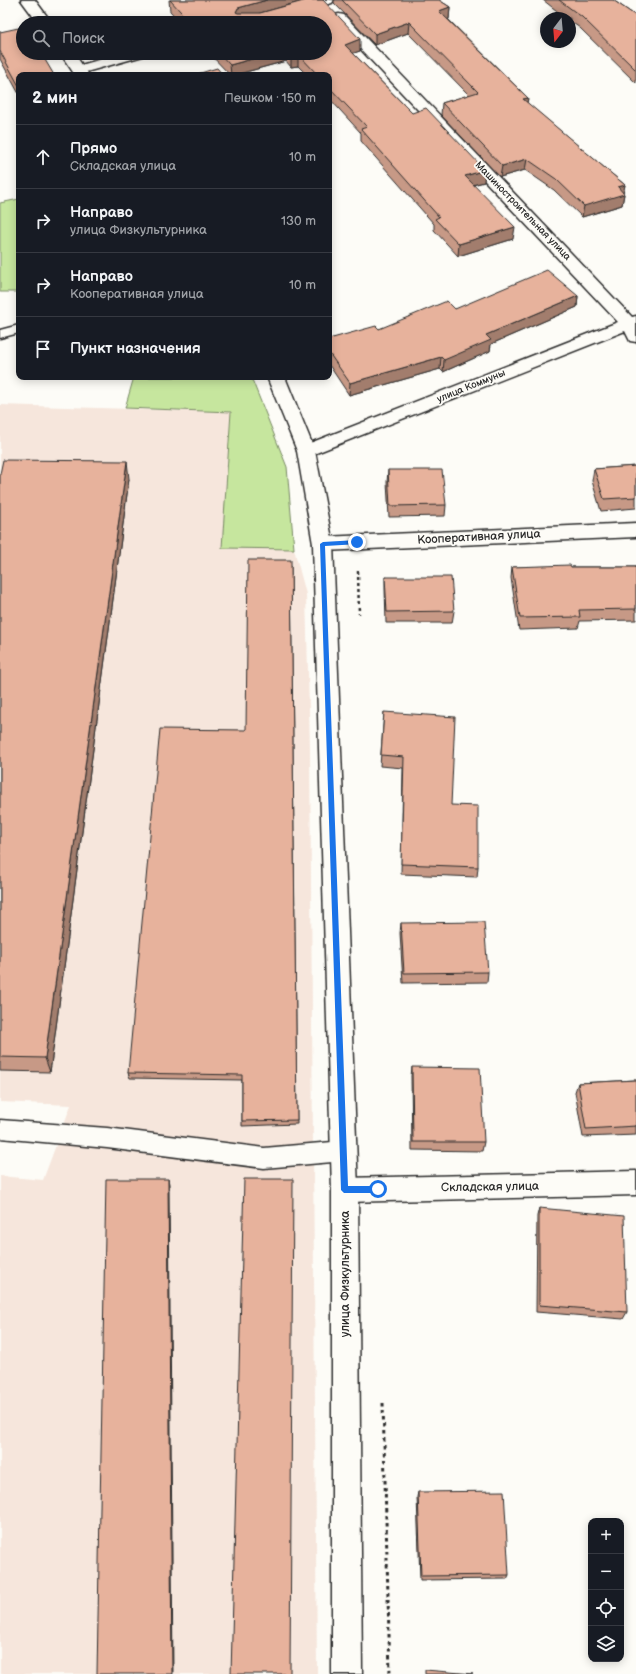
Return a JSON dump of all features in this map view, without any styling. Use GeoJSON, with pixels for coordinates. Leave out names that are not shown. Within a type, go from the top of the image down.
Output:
{"type":"FeatureCollection","features":[{"type":"Feature","properties":{"kind":"street"},"geometry":{"type":"LineString","coordinates":[[28,0],[40,16]]}},
{"type":"Feature","properties":{"kind":"street"},"geometry":{"type":"LineString","coordinates":[[269,16],[325,0]]}},
{"type":"Feature","properties":{"kind":"street","name":"Машиностроительная улица"},"geometry":{"type":"LineString","coordinates":[[325,0],[634,327]]}},
{"type":"Feature","properties":{"kind":"street"},"geometry":{"type":"LineString","coordinates":[[72,60],[81,72],[117,60]]}},
{"type":"Feature","properties":{"kind":"street","name":"улица Коммуны"},"geometry":{"type":"LineString","coordinates":[[306,451],[634,327]]}},
{"type":"Feature","properties":{"kind":"street","name":"улица Физкультурника"},"geometry":{"type":"LineString","coordinates":[[277,380],[306,451],[323,544],[344,1151],[347,1674]]}},
{"type":"Feature","properties":{"kind":"street","name":"Кооперативная улица"},"geometry":{"type":"LineString","coordinates":[[323,544],[636,530]]}},
{"type":"Feature","properties":{"kind":"street","name":"Складская улица"},"geometry":{"type":"LineString","coordinates":[[344,1190],[636,1183]]}},
{"type":"Feature","properties":{"kind":"lane"},"geometry":{"type":"LineString","coordinates":[[0,334],[16,330]]}},
{"type":"Feature","properties":{"kind":"lane"},"geometry":{"type":"LineString","coordinates":[[0,1129],[107,1138],[264,1158],[344,1151]]}},
{"type":"Feature","properties":{"kind":"shaded area"},"geometry":{"type":"Polygon","coordinates":[[[0,405],[231,412],[222,548],[294,549],[306,594],[310,748],[317,1674],[0,1674],[0,1176],[43,1180],[71,1105],[0,1102],[0,405]]]}},
{"type":"Feature","properties":{"kind":"green space"},"geometry":{"type":"Polygon","coordinates":[[[16,200],[16,292],[0,292],[0,203],[16,200]]]}},
{"type":"Feature","properties":{"kind":"green space"},"geometry":{"type":"Polygon","coordinates":[[[133,380],[252,380],[287,467],[294,549],[222,548],[231,412],[125,408],[133,380]]]}},
{"type":"Feature","properties":{"kind":"building"},"geometry":{"type":"Polygon","coordinates":[[[170,0],[267,0],[238,8],[236,12],[260,13],[307,0],[323,0],[360,39],[345,45],[412,113],[426,108],[485,170],[465,176],[515,227],[459,244],[435,219],[439,217],[361,129],[367,127],[332,90],[332,72],[315,72],[304,60],[332,60],[332,16],[185,16],[170,0]]]}},
{"type":"Feature","properties":{"kind":"building"},"geometry":{"type":"Polygon","coordinates":[[[342,0],[439,0],[450,7],[439,11],[528,98],[523,99],[625,185],[618,187],[624,194],[584,206],[556,179],[527,159],[502,166],[442,103],[478,92],[409,22],[375,34],[342,0]]]}},
{"type":"Feature","properties":{"kind":"building"},"geometry":{"type":"Polygon","coordinates":[[[559,0],[613,0],[636,16],[636,70],[582,17],[559,0]]]}},
{"type":"Feature","properties":{"kind":"building"},"geometry":{"type":"Polygon","coordinates":[[[16,29],[16,60],[45,60],[52,72],[16,72],[16,80],[0,51],[0,32],[16,29]]]}},
{"type":"Feature","properties":{"kind":"building"},"geometry":{"type":"Polygon","coordinates":[[[225,60],[248,60],[230,65],[225,60]]]}},
{"type":"Feature","properties":{"kind":"building"},"geometry":{"type":"Polygon","coordinates":[[[217,68],[220,72],[204,72],[217,68]]]}},
{"type":"Feature","properties":{"kind":"building"},"geometry":{"type":"Polygon","coordinates":[[[547,270],[578,296],[486,335],[491,340],[444,360],[441,357],[350,383],[332,357],[332,338],[376,326],[379,329],[447,301],[455,309],[547,270]]]}},
{"type":"Feature","properties":{"kind":"building"},"geometry":{"type":"Polygon","coordinates":[[[3,460],[127,461],[45,1058],[0,1057],[0,474],[3,460]]]}},
{"type":"Feature","properties":{"kind":"building"},"geometry":{"type":"Polygon","coordinates":[[[636,466],[636,497],[604,499],[594,469],[636,466]]]}},
{"type":"Feature","properties":{"kind":"building"},"geometry":{"type":"Polygon","coordinates":[[[388,470],[442,470],[446,505],[390,506],[388,470]]]}},
{"type":"Feature","properties":{"kind":"building"},"geometry":{"type":"Polygon","coordinates":[[[248,560],[291,560],[297,1120],[242,1121],[242,1075],[128,1073],[160,729],[246,730],[248,560]]]}},
{"type":"Feature","properties":{"kind":"building"},"geometry":{"type":"Polygon","coordinates":[[[570,565],[571,567],[636,567],[636,609],[579,610],[580,617],[520,618],[512,567],[570,565]]]}},
{"type":"Feature","properties":{"kind":"building"},"geometry":{"type":"Polygon","coordinates":[[[385,577],[451,577],[454,611],[387,612],[385,577]]]}},
{"type":"Feature","properties":{"kind":"building"},"geometry":{"type":"Polygon","coordinates":[[[384,712],[455,717],[451,805],[478,806],[478,867],[401,864],[404,757],[381,755],[384,712]]]}},
{"type":"Feature","properties":{"kind":"building"},"geometry":{"type":"Polygon","coordinates":[[[484,922],[488,972],[404,973],[401,923],[484,922]]]}},
{"type":"Feature","properties":{"kind":"building"},"geometry":{"type":"Polygon","coordinates":[[[412,1067],[480,1068],[484,1142],[413,1142],[412,1067]]]}},
{"type":"Feature","properties":{"kind":"building"},"geometry":{"type":"Polygon","coordinates":[[[636,1080],[636,1126],[586,1129],[578,1083],[636,1080]]]}},
{"type":"Feature","properties":{"kind":"building"},"geometry":{"type":"Polygon","coordinates":[[[106,1179],[168,1179],[172,1674],[97,1674],[106,1179]]]}},
{"type":"Feature","properties":{"kind":"building"},"geometry":{"type":"Polygon","coordinates":[[[244,1179],[293,1179],[290,1674],[231,1674],[244,1179]]]}},
{"type":"Feature","properties":{"kind":"building"},"geometry":{"type":"Polygon","coordinates":[[[539,1208],[624,1216],[627,1312],[539,1305],[539,1208]]]}},
{"type":"Feature","properties":{"kind":"building"},"geometry":{"type":"Polygon","coordinates":[[[504,1491],[509,1575],[421,1576],[418,1492],[504,1491]]]}},
{"type":"Feature","properties":{"kind":"building"},"geometry":{"type":"Polygon","coordinates":[[[425,1670],[473,1674],[425,1674],[425,1670]]]}},
{"type":"Feature","properties":{"kind":"route"},"geometry":{"type":"LineString","coordinates":[[357,542],[323,544],[344,1151],[344,1190],[378,1189]]}}]}
